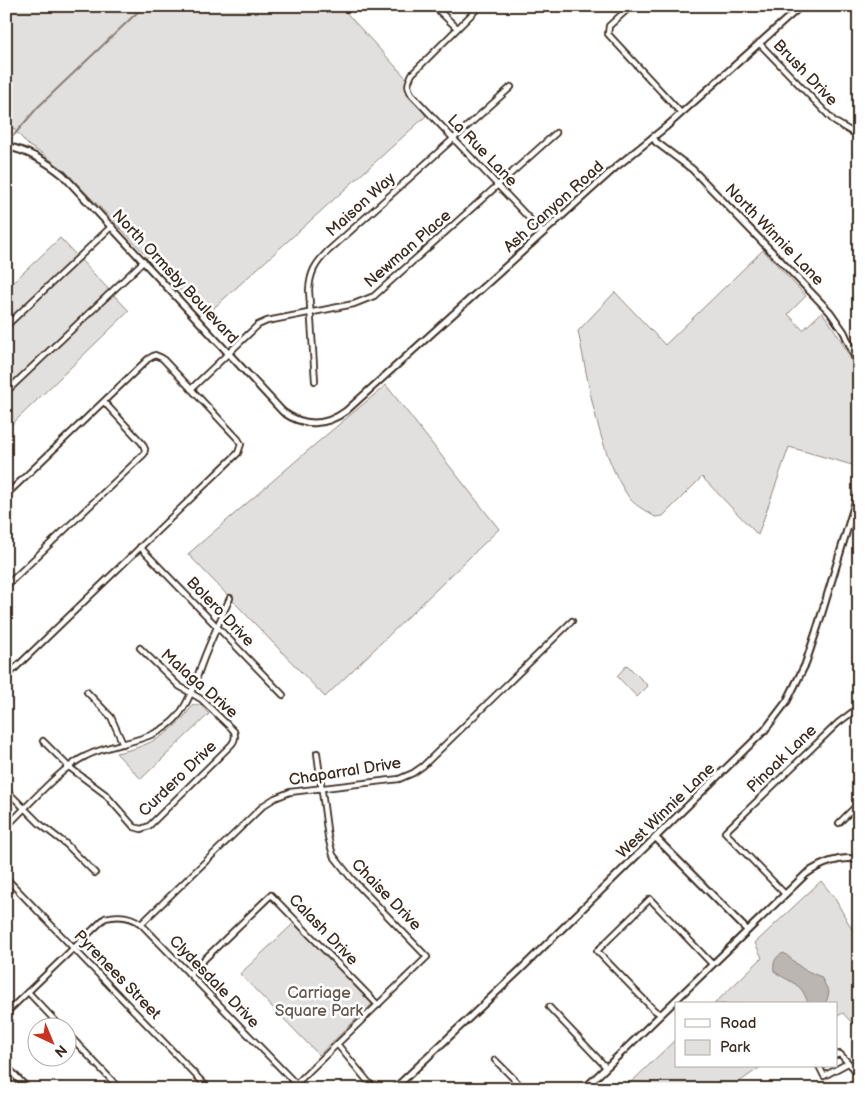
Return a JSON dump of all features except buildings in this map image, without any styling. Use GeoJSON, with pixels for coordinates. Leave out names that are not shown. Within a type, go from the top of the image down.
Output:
{"type":"FeatureCollection","features":[{"type":"Feature","properties":{"kind":"street"},"geometry":{"type":"LineString","coordinates":[[434,6],[457,28],[480,6]]}},
{"type":"Feature","properties":{"kind":"street"},"geometry":{"type":"LineString","coordinates":[[631,6],[609,26],[608,34],[681,113]]}},
{"type":"Feature","properties":{"kind":"street","name":"Ash Canyon Road"},"geometry":{"type":"LineString","coordinates":[[323,423],[338,418],[616,167],[681,113],[801,6]]}},
{"type":"Feature","properties":{"kind":"street","name":"La Rue Lane"},"geometry":{"type":"LineString","coordinates":[[457,28],[412,74],[407,84],[408,88],[412,95],[452,139],[543,233]]}},
{"type":"Feature","properties":{"kind":"street","name":"Brush Drive"},"geometry":{"type":"LineString","coordinates":[[759,43],[835,122],[859,134]]}},
{"type":"Feature","properties":{"kind":"street","name":"Maison Way"},"geometry":{"type":"LineString","coordinates":[[315,381],[310,280],[318,261],[511,87]]}},
{"type":"Feature","properties":{"kind":"street","name":"Newman Place"},"geometry":{"type":"LineString","coordinates":[[191,389],[228,352],[263,323],[354,304],[374,296],[556,133]]}},
{"type":"Feature","properties":{"kind":"street","name":"North Winnie Lane"},"geometry":{"type":"LineString","coordinates":[[653,137],[656,142],[692,168],[830,312],[844,332],[859,366]]}},
{"type":"Feature","properties":{"kind":"street","name":"North Ormsby Boulevard"},"geometry":{"type":"LineString","coordinates":[[7,147],[23,150],[50,164],[63,175],[283,412],[302,422],[323,423]]}},
{"type":"Feature","properties":{"kind":"street"},"geometry":{"type":"LineString","coordinates":[[6,326],[112,226]]}},
{"type":"Feature","properties":{"kind":"street"},"geometry":{"type":"LineString","coordinates":[[6,392],[144,262]]}},
{"type":"Feature","properties":{"kind":"street"},"geometry":{"type":"LineString","coordinates":[[6,677],[235,455],[241,447],[238,439],[162,358],[155,355],[7,493]]}},
{"type":"Feature","properties":{"kind":"street"},"geometry":{"type":"LineString","coordinates":[[6,586],[144,454],[145,448],[142,443],[104,402]]}},
{"type":"Feature","properties":{"kind":"street","name":"West Winnie Lane"},"geometry":{"type":"LineString","coordinates":[[394,1089],[754,742],[787,702],[810,653],[859,490]]}},
{"type":"Feature","properties":{"kind":"street","name":"Bolero Drive"},"geometry":{"type":"LineString","coordinates":[[140,547],[283,695]]}},
{"type":"Feature","properties":{"kind":"street"},"geometry":{"type":"LineString","coordinates":[[6,827],[69,767],[86,756],[144,738],[161,730],[177,717],[191,693],[216,627],[230,598]]}},
{"type":"Feature","properties":{"kind":"street","name":"Chaparral Drive"},"geometry":{"type":"LineString","coordinates":[[141,924],[264,805],[275,798],[290,792],[399,778],[413,773],[423,766],[572,621]]}},
{"type":"Feature","properties":{"kind":"street","name":"Malaga Drive"},"geometry":{"type":"LineString","coordinates":[[140,648],[180,686],[201,699],[234,731],[236,736],[234,742]]}},
{"type":"Feature","properties":{"kind":"street"},"geometry":{"type":"LineString","coordinates":[[87,692],[111,717],[123,744]]}},
{"type":"Feature","properties":{"kind":"street","name":"Pinoak Lane"},"geometry":{"type":"LineString","coordinates":[[785,894],[725,832],[838,723],[859,707]]}},
{"type":"Feature","properties":{"kind":"street"},"geometry":{"type":"LineString","coordinates":[[43,741],[69,767]]}},
{"type":"Feature","properties":{"kind":"street","name":"Curdero Drive"},"geometry":{"type":"LineString","coordinates":[[69,767],[99,789],[137,828],[142,829],[149,826],[234,742]]}},
{"type":"Feature","properties":{"kind":"street","name":"Chaise Drive"},"geometry":{"type":"LineString","coordinates":[[317,753],[328,837],[333,856],[351,878],[428,957],[378,1005]]}},
{"type":"Feature","properties":{"kind":"street"},"geometry":{"type":"LineString","coordinates":[[6,790],[40,824],[66,844],[95,873]]}},
{"type":"Feature","properties":{"kind":"street"},"geometry":{"type":"LineString","coordinates":[[838,823],[859,803]]}},
{"type":"Feature","properties":{"kind":"street"},"geometry":{"type":"LineString","coordinates":[[656,838],[747,930]]}},
{"type":"Feature","properties":{"kind":"street"},"geometry":{"type":"LineString","coordinates":[[584,1089],[747,930],[815,868],[842,859],[859,860]]}},
{"type":"Feature","properties":{"kind":"street","name":"Pyrenees Street"},"geometry":{"type":"LineString","coordinates":[[6,878],[209,1089]]}},
{"type":"Feature","properties":{"kind":"street","name":"Calash Drive"},"geometry":{"type":"LineString","coordinates":[[189,974],[271,895],[378,1005]]}},
{"type":"Feature","properties":{"kind":"street"},"geometry":{"type":"LineString","coordinates":[[660,1014],[598,951],[650,899],[712,964]]}},
{"type":"Feature","properties":{"kind":"street","name":"Clydesdale Drive"},"geometry":{"type":"LineString","coordinates":[[74,948],[105,918],[113,916],[133,918],[141,924],[296,1084],[337,1044]]}},
{"type":"Feature","properties":{"kind":"street"},"geometry":{"type":"LineString","coordinates":[[6,1013],[74,948]]}},
{"type":"Feature","properties":{"kind":"street"},"geometry":{"type":"LineString","coordinates":[[28,992],[53,1018]]}},
{"type":"Feature","properties":{"kind":"street"},"geometry":{"type":"LineString","coordinates":[[374,1089],[337,1044],[378,1005]]}},
{"type":"Feature","properties":{"kind":"street"},"geometry":{"type":"LineString","coordinates":[[549,1007],[606,1067]]}},
{"type":"Feature","properties":{"kind":"street"},"geometry":{"type":"LineString","coordinates":[[78,1045],[120,1089]]}},
{"type":"Feature","properties":{"kind":"street"},"geometry":{"type":"LineString","coordinates":[[838,1055],[840,1054],[859,1074]]}},
{"type":"Feature","properties":{"kind":"street"},"geometry":{"type":"LineString","coordinates":[[496,1060],[524,1089]]}},
{"type":"Feature","properties":{"kind":"street"},"geometry":{"type":"LineString","coordinates":[[820,1068],[824,1076],[848,1064]]}},
{"type":"Feature","properties":{"kind":"street"},"geometry":{"type":"LineString","coordinates":[[6,1066],[28,1089]]}},
{"type":"Feature","properties":{"kind":"green space"},"geometry":{"type":"Polygon","coordinates":[[[6,6],[340,6],[408,80],[412,95],[426,116],[205,316],[65,171],[29,146],[6,120],[6,6]]]}},
{"type":"Feature","properties":{"kind":"green space"},"geometry":{"type":"Polygon","coordinates":[[[60,238],[129,311],[6,430],[6,289],[60,238]]]}},
{"type":"Feature","properties":{"kind":"green space"},"geometry":{"type":"Polygon","coordinates":[[[763,250],[806,296],[788,314],[803,330],[822,312],[849,355],[859,385],[859,457],[856,466],[789,447],[758,535],[702,477],[663,516],[655,517],[630,499],[610,461],[596,418],[578,331],[615,292],[665,345],[763,250]]]}},
{"type":"Feature","properties":{"kind":"green space"},"geometry":{"type":"Polygon","coordinates":[[[386,385],[499,529],[325,697],[188,554],[386,385]]]}},
{"type":"Feature","properties":{"kind":"green space"},"geometry":{"type":"Polygon","coordinates":[[[627,665],[648,686],[637,697],[617,676],[627,665]]]}},
{"type":"Feature","properties":{"kind":"green space"},"geometry":{"type":"Polygon","coordinates":[[[194,704],[197,706],[200,704],[209,714],[141,779],[116,753],[142,746],[166,733],[181,720],[194,704]]]}},
{"type":"Feature","properties":{"kind":"green space"},"geometry":{"type":"Polygon","coordinates":[[[821,881],[834,897],[859,942],[859,1031],[843,1013],[838,1016],[838,1002],[716,1002],[762,958],[755,943],[821,881]]]}},
{"type":"Feature","properties":{"kind":"green space","name":"Carriage Square Park"},"geometry":{"type":"Polygon","coordinates":[[[294,923],[372,1004],[319,1055],[240,974],[294,923]]]}},
{"type":"Feature","properties":{"kind":"green space"},"geometry":{"type":"Polygon","coordinates":[[[675,1040],[675,1068],[759,1068],[729,1089],[624,1089],[675,1040]]]}},
{"type":"Feature","properties":{"kind":"shaded area"},"geometry":{"type":"Polygon","coordinates":[[[784,953],[803,969],[821,977],[829,992],[826,1002],[808,1002],[798,986],[774,971],[775,960],[784,953]]]}},
{"type":"Feature","properties":{"kind":"waterway"},"geometry":{"type":"LineString","coordinates":[[14,135],[38,107],[144,6]]}}]}
